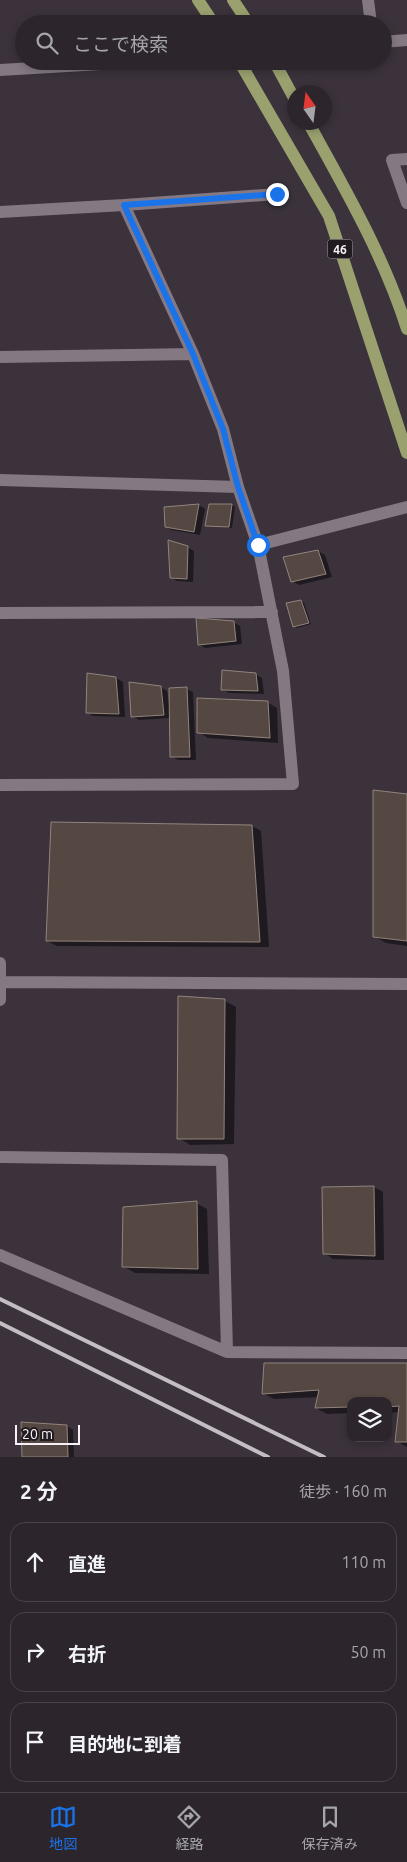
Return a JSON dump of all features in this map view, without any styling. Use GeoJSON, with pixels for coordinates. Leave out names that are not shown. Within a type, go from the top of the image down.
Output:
{"type":"FeatureCollection","features":[{"type":"Feature","properties":{"kind":"main road"},"geometry":{"type":"LineString","coordinates":[[198,0],[208,15]]}},
{"type":"Feature","properties":{"kind":"main road"},"geometry":{"type":"LineString","coordinates":[[233,0],[243,15]]}},
{"type":"Feature","properties":{"kind":"main road","name":"46"},"geometry":{"type":"LineString","coordinates":[[244,70],[330,216],[407,452]]}},
{"type":"Feature","properties":{"kind":"main road"},"geometry":{"type":"LineString","coordinates":[[279,70],[287,85]]}},
{"type":"Feature","properties":{"kind":"main road","name":"46"},"geometry":{"type":"LineString","coordinates":[[312,130],[354,205],[398,302],[407,329]]}},
{"type":"Feature","properties":{"kind":"street"},"geometry":{"type":"LineString","coordinates":[[368,0],[370,15]]}},
{"type":"Feature","properties":{"kind":"street"},"geometry":{"type":"LineString","coordinates":[[392,41],[407,40]]}},
{"type":"Feature","properties":{"kind":"street"},"geometry":{"type":"LineString","coordinates":[[0,70],[15,69]]}},
{"type":"Feature","properties":{"kind":"street"},"geometry":{"type":"LineString","coordinates":[[407,159],[392,160],[407,203]]}},
{"type":"Feature","properties":{"kind":"street"},"geometry":{"type":"LineString","coordinates":[[0,210],[124,205],[277,194]]}},
{"type":"Feature","properties":{"kind":"street"},"geometry":{"type":"LineString","coordinates":[[0,785],[293,784],[283,671],[258,545],[238,487],[223,429],[193,354],[124,205]]}},
{"type":"Feature","properties":{"kind":"street"},"geometry":{"type":"LineString","coordinates":[[0,358],[193,354]]}},
{"type":"Feature","properties":{"kind":"street"},"geometry":{"type":"LineString","coordinates":[[0,480],[238,487]]}},
{"type":"Feature","properties":{"kind":"street"},"geometry":{"type":"LineString","coordinates":[[258,545],[407,507]]}},
{"type":"Feature","properties":{"kind":"street"},"geometry":{"type":"LineString","coordinates":[[0,613],[272,612]]}},
{"type":"Feature","properties":{"kind":"street"},"geometry":{"type":"LineString","coordinates":[[0,963],[0,1000]]}},
{"type":"Feature","properties":{"kind":"street"},"geometry":{"type":"LineString","coordinates":[[1,982],[407,984]]}},
{"type":"Feature","properties":{"kind":"street"},"geometry":{"type":"LineString","coordinates":[[0,1157],[222,1160],[227,1352]]}},
{"type":"Feature","properties":{"kind":"street"},"geometry":{"type":"LineString","coordinates":[[0,1255],[227,1352],[407,1353]]}},
{"type":"Feature","properties":{"kind":"building"},"geometry":{"type":"Polygon","coordinates":[[[199,504],[194,532],[165,527],[164,507],[199,504]]]}},
{"type":"Feature","properties":{"kind":"building"},"geometry":{"type":"Polygon","coordinates":[[[209,504],[232,504],[229,527],[205,526],[209,504]]]}},
{"type":"Feature","properties":{"kind":"building"},"geometry":{"type":"Polygon","coordinates":[[[168,540],[188,546],[187,579],[170,578],[168,540]]]}},
{"type":"Feature","properties":{"kind":"building"},"geometry":{"type":"Polygon","coordinates":[[[318,550],[326,574],[291,582],[283,557],[318,550]]]}},
{"type":"Feature","properties":{"kind":"building"},"geometry":{"type":"Polygon","coordinates":[[[301,600],[309,623],[293,627],[286,603],[301,600]]]}},
{"type":"Feature","properties":{"kind":"building"},"geometry":{"type":"Polygon","coordinates":[[[196,618],[234,621],[236,641],[198,645],[196,618]]]}},
{"type":"Feature","properties":{"kind":"building"},"geometry":{"type":"Polygon","coordinates":[[[222,670],[256,673],[258,691],[221,690],[222,670]]]}},
{"type":"Feature","properties":{"kind":"building"},"geometry":{"type":"Polygon","coordinates":[[[87,673],[116,677],[119,714],[86,713],[87,673]]]}},
{"type":"Feature","properties":{"kind":"building"},"geometry":{"type":"Polygon","coordinates":[[[129,682],[161,686],[164,715],[131,717],[129,682]]]}},
{"type":"Feature","properties":{"kind":"building"},"geometry":{"type":"Polygon","coordinates":[[[187,687],[190,757],[170,757],[169,688],[187,687]]]}},
{"type":"Feature","properties":{"kind":"building"},"geometry":{"type":"Polygon","coordinates":[[[197,698],[268,701],[270,738],[197,733],[197,698]]]}},
{"type":"Feature","properties":{"kind":"building"},"geometry":{"type":"Polygon","coordinates":[[[373,790],[407,794],[407,941],[373,937],[373,790]]]}},
{"type":"Feature","properties":{"kind":"building"},"geometry":{"type":"Polygon","coordinates":[[[51,822],[252,825],[260,942],[46,941],[51,822]]]}},
{"type":"Feature","properties":{"kind":"building"},"geometry":{"type":"Polygon","coordinates":[[[178,996],[225,999],[224,1139],[177,1139],[178,996]]]}},
{"type":"Feature","properties":{"kind":"building"},"geometry":{"type":"Polygon","coordinates":[[[374,1186],[375,1256],[323,1254],[322,1187],[374,1186]]]}},
{"type":"Feature","properties":{"kind":"building"},"geometry":{"type":"Polygon","coordinates":[[[197,1201],[198,1269],[122,1267],[123,1207],[197,1201]]]}},
{"type":"Feature","properties":{"kind":"building"},"geometry":{"type":"Polygon","coordinates":[[[264,1363],[407,1363],[407,1442],[395,1442],[399,1406],[392,1407],[392,1397],[347,1397],[347,1407],[315,1408],[319,1390],[262,1394],[264,1363]]]}},
{"type":"Feature","properties":{"kind":"building"},"geometry":{"type":"Polygon","coordinates":[[[21,1422],[67,1425],[68,1457],[22,1457],[21,1422]]]}},
{"type":"Feature","properties":{"kind":"railway"},"geometry":{"type":"LineString","coordinates":[[0,1299],[324,1457]]}},
{"type":"Feature","properties":{"kind":"railway"},"geometry":{"type":"LineString","coordinates":[[0,1323],[268,1457]]}},
{"type":"Feature","properties":{"kind":"route"},"geometry":{"type":"LineString","coordinates":[[258,545],[238,487],[223,429],[193,354],[124,205],[277,194]]}}]}
